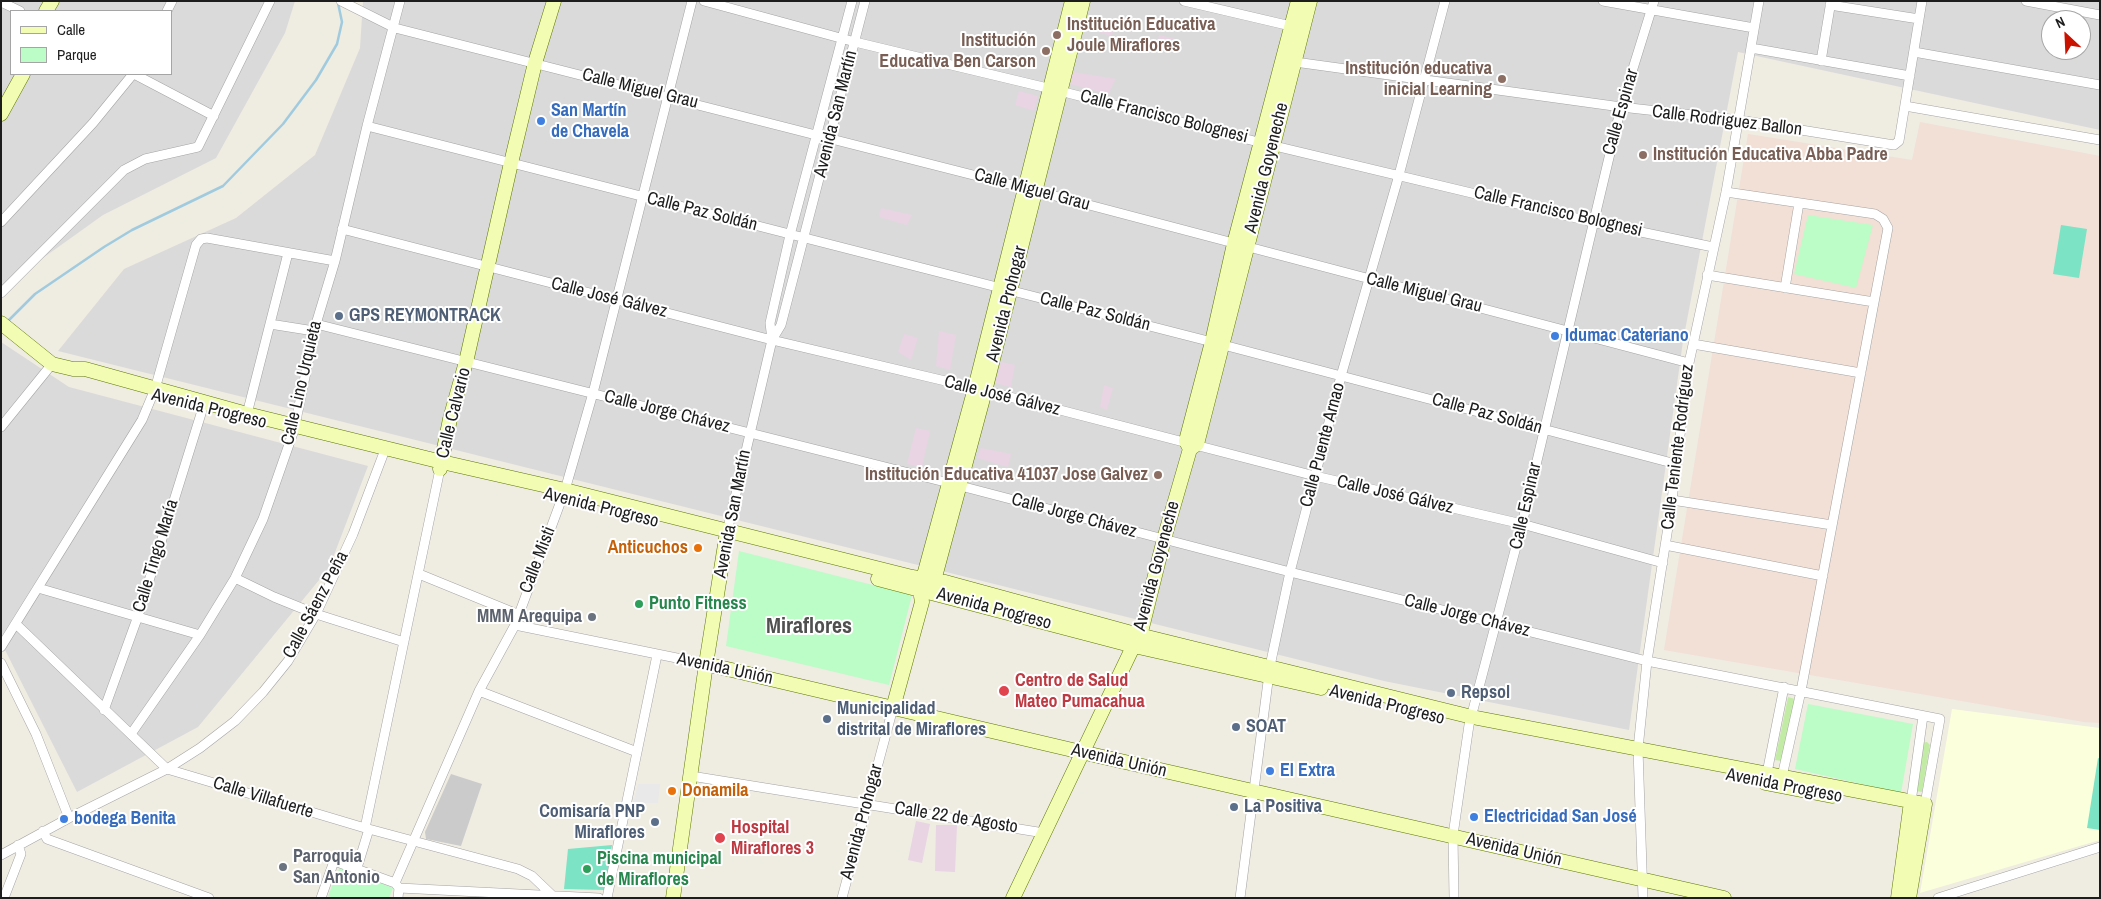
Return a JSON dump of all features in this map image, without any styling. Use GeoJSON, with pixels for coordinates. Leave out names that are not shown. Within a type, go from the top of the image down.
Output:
{"type":"FeatureCollection","features":[{"type":"Feature","properties":{"kind":"main road","name":"Calle Calvario"},"geometry":{"type":"LineString","coordinates":[[441,466],[450,418],[466,362],[535,63],[554,1]]}},
{"type":"Feature","properties":{"kind":"main road","name":"Avenida Prohogar"},"geometry":{"type":"LineString","coordinates":[[893,708],[980,390],[1055,89],[1072,1]]}},
{"type":"Feature","properties":{"kind":"main road","name":"Avenida Prohogar"},"geometry":{"type":"LineString","coordinates":[[1055,89],[1083,1]]}},
{"type":"Feature","properties":{"kind":"main road","name":"Avenida Goyeneche"},"geometry":{"type":"LineString","coordinates":[[1268,144],[1295,62],[1298,1]]}},
{"type":"Feature","properties":{"kind":"main road","name":"Avenida Goyeneche"},"geometry":{"type":"LineString","coordinates":[[1013,898],[1081,752],[1137,640],[1191,444],[1297,27],[1310,1]]}},
{"type":"Feature","properties":{"kind":"main road"},"geometry":{"type":"LineString","coordinates":[[1,97],[12,75]]}},
{"type":"Feature","properties":{"kind":"main road"},"geometry":{"type":"LineString","coordinates":[[1,114],[21,75]]}},
{"type":"Feature","properties":{"kind":"main road","name":"Avenida Progreso"},"geometry":{"type":"LineString","coordinates":[[6,327],[52,364],[72,369],[82,376],[247,414],[294,427]]}},
{"type":"Feature","properties":{"kind":"main road","name":"Avenida Progreso"},"geometry":{"type":"LineString","coordinates":[[204,404],[441,466],[564,494],[727,536],[912,578],[926,589],[1470,721],[1917,807]]}},
{"type":"Feature","properties":{"kind":"main road","name":"Avenida San Martín"},"geometry":{"type":"LineString","coordinates":[[673,898],[706,664],[727,536]]}},
{"type":"Feature","properties":{"kind":"main road","name":"Avenida Unión"},"geometry":{"type":"LineString","coordinates":[[706,664],[1081,752],[1724,898]]}},
{"type":"Feature","properties":{"kind":"main road"},"geometry":{"type":"LineString","coordinates":[[1898,898],[1917,807]]}},
{"type":"Feature","properties":{"kind":"main road"},"geometry":{"type":"LineString","coordinates":[[1909,898],[1917,807]]}},
{"type":"Feature","properties":{"kind":"street"},"geometry":{"type":"LineString","coordinates":[[1,293],[124,170],[145,159],[198,147],[270,1]]}},
{"type":"Feature","properties":{"kind":"street","name":"Calle Miguel Grau"},"geometry":{"type":"LineString","coordinates":[[341,1],[395,28],[668,96],[1569,330],[1689,363]]}},
{"type":"Feature","properties":{"kind":"street","name":"Calle Lino Urquieta"},"geometry":{"type":"LineString","coordinates":[[131,734],[200,635],[235,578],[263,519],[294,427],[315,328],[335,261],[367,126],[395,28],[400,1]]}},
{"type":"Feature","properties":{"kind":"street","name":"Calle Misti"},"geometry":{"type":"LineString","coordinates":[[397,890],[412,842],[479,690],[515,625],[517,614],[564,494],[593,393],[692,1]]}},
{"type":"Feature","properties":{"kind":"street","name":"Calle Francisco Bolognesi"},"geometry":{"type":"LineString","coordinates":[[704,1],[842,39],[1055,89],[1268,144],[1593,222],[1713,247]]}},
{"type":"Feature","properties":{"kind":"street","name":"Avenida San Martín"},"geometry":{"type":"LineString","coordinates":[[772,340],[770,323],[790,235],[852,1]]}},
{"type":"Feature","properties":{"kind":"street","name":"Avenida San Martín"},"geometry":{"type":"LineString","coordinates":[[727,536],[772,340],[781,325],[865,1]]}},
{"type":"Feature","properties":{"kind":"street"},"geometry":{"type":"LineString","coordinates":[[1184,1],[1297,27]]}},
{"type":"Feature","properties":{"kind":"street","name":"Calle Puente Arnao"},"geometry":{"type":"LineString","coordinates":[[1240,898],[1269,671],[1290,572],[1341,376],[1399,175],[1445,1]]}},
{"type":"Feature","properties":{"kind":"street"},"geometry":{"type":"LineString","coordinates":[[1603,1],[1653,5],[1754,28]]}},
{"type":"Feature","properties":{"kind":"street","name":"Calle Teniente Rodríguez"},"geometry":{"type":"LineString","coordinates":[[1643,898],[1638,753],[1647,661],[1672,500],[1689,363],[1726,192],[1759,1]]}},
{"type":"Feature","properties":{"kind":"street","name":"Calle Rodriguez Ballon"},"geometry":{"type":"LineString","coordinates":[[1295,62],[1621,107],[1739,120],[1894,145],[1899,141],[1922,1]]}},
{"type":"Feature","properties":{"kind":"street"},"geometry":{"type":"LineString","coordinates":[[2026,1],[2100,15]]}},
{"type":"Feature","properties":{"kind":"street"},"geometry":{"type":"LineString","coordinates":[[1,2],[18,10]]}},
{"type":"Feature","properties":{"kind":"street"},"geometry":{"type":"LineString","coordinates":[[1821,61],[1830,3],[1919,19]]}},
{"type":"Feature","properties":{"kind":"street","name":"Calle Espinar"},"geometry":{"type":"LineString","coordinates":[[1454,898],[1453,836],[1470,721],[1522,524],[1621,107],[1653,5]]}},
{"type":"Feature","properties":{"kind":"street"},"geometry":{"type":"LineString","coordinates":[[1751,48],[1910,76]]}},
{"type":"Feature","properties":{"kind":"street"},"geometry":{"type":"LineString","coordinates":[[1914,52],[2100,85]]}},
{"type":"Feature","properties":{"kind":"street"},"geometry":{"type":"LineString","coordinates":[[1,222],[93,123],[133,75]]}},
{"type":"Feature","properties":{"kind":"street"},"geometry":{"type":"LineString","coordinates":[[136,75],[214,116]]}},
{"type":"Feature","properties":{"kind":"street"},"geometry":{"type":"LineString","coordinates":[[1905,106],[2100,140]]}},
{"type":"Feature","properties":{"kind":"street","name":"Calle Paz Soldán"},"geometry":{"type":"LineString","coordinates":[[367,126],[1004,288],[1676,464]]}},
{"type":"Feature","properties":{"kind":"street"},"geometry":{"type":"LineString","coordinates":[[1726,192],[1875,214],[1886,223],[1888,228],[1802,691],[1781,781]]}},
{"type":"Feature","properties":{"kind":"street"},"geometry":{"type":"LineString","coordinates":[[1785,288],[1799,203]]}},
{"type":"Feature","properties":{"kind":"street","name":"Calle José Gálvez"},"geometry":{"type":"LineString","coordinates":[[342,229],[772,340],[980,390],[1315,476],[1522,524],[1663,563]]}},
{"type":"Feature","properties":{"kind":"street"},"geometry":{"type":"LineString","coordinates":[[1,647],[128,443],[154,392],[196,245],[201,239],[207,238],[335,261]]}},
{"type":"Feature","properties":{"kind":"street"},"geometry":{"type":"LineString","coordinates":[[247,414],[288,253]]}},
{"type":"Feature","properties":{"kind":"street"},"geometry":{"type":"LineString","coordinates":[[1707,275],[1874,302]]}},
{"type":"Feature","properties":{"kind":"street","name":"Calle Jorge Chávez"},"geometry":{"type":"LineString","coordinates":[[270,324],[315,328],[593,393],[749,434],[955,484],[1290,572],[1647,661],[1923,716]]}},
{"type":"Feature","properties":{"kind":"street"},"geometry":{"type":"LineString","coordinates":[[1693,344],[1861,373]]}},
{"type":"Feature","properties":{"kind":"street"},"geometry":{"type":"LineString","coordinates":[[1,427],[52,364]]}},
{"type":"Feature","properties":{"kind":"street","name":"Calle Tingo María"},"geometry":{"type":"LineString","coordinates":[[104,710],[138,616],[204,404]]}},
{"type":"Feature","properties":{"kind":"street","name":"Calle Sáenz Peña"},"geometry":{"type":"LineString","coordinates":[[1,855],[43,831],[167,769],[200,748],[228,726],[263,692],[288,661],[316,614],[353,534],[385,450]]}},
{"type":"Feature","properties":{"kind":"street","name":"Calle Calvario"},"geometry":{"type":"LineString","coordinates":[[357,868],[367,829],[441,466]]}},
{"type":"Feature","properties":{"kind":"street"},"geometry":{"type":"LineString","coordinates":[[1672,500],[1832,525]]}},
{"type":"Feature","properties":{"kind":"street"},"geometry":{"type":"LineString","coordinates":[[1665,545],[1823,576]]}},
{"type":"Feature","properties":{"kind":"street"},"geometry":{"type":"LineString","coordinates":[[418,574],[517,614]]}},
{"type":"Feature","properties":{"kind":"street"},"geometry":{"type":"LineString","coordinates":[[235,578],[274,597],[316,614],[404,642]]}},
{"type":"Feature","properties":{"kind":"street"},"geometry":{"type":"LineString","coordinates":[[38,588],[200,635]]}},
{"type":"Feature","properties":{"kind":"street","name":"Calle Villafuerte"},"geometry":{"type":"LineString","coordinates":[[16,624],[167,769],[412,842],[518,869],[532,876],[553,896]]}},
{"type":"Feature","properties":{"kind":"street","name":"Avenida Unión"},"geometry":{"type":"LineString","coordinates":[[515,625],[706,664]]}},
{"type":"Feature","properties":{"kind":"street"},"geometry":{"type":"LineString","coordinates":[[607,898],[657,655]]}},
{"type":"Feature","properties":{"kind":"street"},"geometry":{"type":"LineString","coordinates":[[1,663],[36,734],[69,818]]}},
{"type":"Feature","properties":{"kind":"street"},"geometry":{"type":"LineString","coordinates":[[1766,778],[1784,687]]}},
{"type":"Feature","properties":{"kind":"street"},"geometry":{"type":"LineString","coordinates":[[479,690],[637,752]]}},
{"type":"Feature","properties":{"kind":"street","name":"Avenida Prohogar"},"geometry":{"type":"LineString","coordinates":[[842,898],[893,708]]}},
{"type":"Feature","properties":{"kind":"street"},"geometry":{"type":"LineString","coordinates":[[1923,716],[1940,719],[1917,807],[1923,716]]}},
{"type":"Feature","properties":{"kind":"street","name":"Calle 22 de Agosto"},"geometry":{"type":"LineString","coordinates":[[690,776],[1044,832]]}},
{"type":"Feature","properties":{"kind":"street"},"geometry":{"type":"LineString","coordinates":[[43,831],[48,838],[209,898]]}},
{"type":"Feature","properties":{"kind":"street"},"geometry":{"type":"LineString","coordinates":[[4,898],[21,854],[18,845]]}},
{"type":"Feature","properties":{"kind":"street"},"geometry":{"type":"LineString","coordinates":[[1938,898],[2100,847]]}},
{"type":"Feature","properties":{"kind":"street"},"geometry":{"type":"LineString","coordinates":[[321,898],[333,864],[337,862],[357,868],[397,890],[599,898]]}},
{"type":"Feature","properties":{"kind":"shaded area"},"geometry":{"type":"Polygon","coordinates":[[[1,1],[295,1],[285,33],[216,158],[103,215],[1,288],[1,1]]]}},
{"type":"Feature","properties":{"kind":"shaded area"},"geometry":{"type":"Polygon","coordinates":[[[363,1],[2100,1],[2100,130],[1738,52],[1683,341],[1629,730],[1384,681],[58,351],[124,269],[236,218],[315,155],[360,48],[363,1]]]}},
{"type":"Feature","properties":{"kind":"shaded area"},"geometry":{"type":"Polygon","coordinates":[[[1088,16],[1118,24],[1111,36],[1086,28],[1088,16]]]}},
{"type":"Feature","properties":{"kind":"shaded area"},"geometry":{"type":"Polygon","coordinates":[[[1159,35],[1175,39],[1171,52],[1157,49],[1159,35]]]}},
{"type":"Feature","properties":{"kind":"shaded area"},"geometry":{"type":"Polygon","coordinates":[[[1073,72],[1116,79],[1108,94],[1070,84],[1073,72]]]}},
{"type":"Feature","properties":{"kind":"shaded area"},"geometry":{"type":"Polygon","coordinates":[[[1019,91],[1038,96],[1034,111],[1015,105],[1019,91]]]}},
{"type":"Feature","properties":{"kind":"shaded area"},"geometry":{"type":"Polygon","coordinates":[[[1920,122],[2100,156],[2100,723],[2084,722],[1664,650],[1748,134],[1912,160],[1920,122]]]}},
{"type":"Feature","properties":{"kind":"shaded area"},"geometry":{"type":"Polygon","coordinates":[[[881,208],[912,215],[907,225],[879,217],[881,208]]]}},
{"type":"Feature","properties":{"kind":"shaded area"},"geometry":{"type":"Polygon","coordinates":[[[939,331],[956,335],[950,370],[936,366],[939,331]]]}},
{"type":"Feature","properties":{"kind":"shaded area"},"geometry":{"type":"Polygon","coordinates":[[[904,334],[918,338],[911,360],[898,352],[904,334]]]}},
{"type":"Feature","properties":{"kind":"shaded area"},"geometry":{"type":"Polygon","coordinates":[[[1,342],[69,387],[368,466],[329,568],[198,727],[77,792],[1,642],[1,342]]]}},
{"type":"Feature","properties":{"kind":"shaded area"},"geometry":{"type":"Polygon","coordinates":[[[1001,362],[1015,365],[1011,387],[995,383],[1001,362]]]}},
{"type":"Feature","properties":{"kind":"shaded area"},"geometry":{"type":"Polygon","coordinates":[[[1104,385],[1113,388],[1107,410],[1100,407],[1104,385]]]}},
{"type":"Feature","properties":{"kind":"shaded area"},"geometry":{"type":"Polygon","coordinates":[[[916,428],[930,431],[922,467],[907,464],[916,428]]]}},
{"type":"Feature","properties":{"kind":"shaded area"},"geometry":{"type":"Polygon","coordinates":[[[981,448],[1011,454],[1008,467],[977,458],[981,448]]]}},
{"type":"Feature","properties":{"kind":"shaded area"},"geometry":{"type":"Polygon","coordinates":[[[1952,709],[2100,728],[2100,840],[1920,893],[1952,709]]]}},
{"type":"Feature","properties":{"kind":"shaded area"},"geometry":{"type":"Polygon","coordinates":[[[451,774],[482,784],[461,846],[426,839],[425,832],[451,774]]]}},
{"type":"Feature","properties":{"kind":"shaded area"},"geometry":{"type":"Polygon","coordinates":[[[638,784],[660,784],[658,803],[633,803],[638,784]]]}},
{"type":"Feature","properties":{"kind":"shaded area"},"geometry":{"type":"Polygon","coordinates":[[[916,821],[930,824],[922,863],[908,860],[916,821]]]}},
{"type":"Feature","properties":{"kind":"shaded area"},"geometry":{"type":"Polygon","coordinates":[[[936,825],[957,825],[955,872],[935,871],[936,825]]]}},
{"type":"Feature","properties":{"kind":"green space"},"geometry":{"type":"Polygon","coordinates":[[[1808,215],[1873,225],[1856,288],[1794,274],[1808,215]]]}},
{"type":"Feature","properties":{"kind":"green space"},"geometry":{"type":"Polygon","coordinates":[[[2061,225],[2087,229],[2079,278],[2053,274],[2061,225]]]}},
{"type":"Feature","properties":{"kind":"green space"},"geometry":{"type":"Polygon","coordinates":[[[739,551],[912,595],[889,685],[726,646],[739,551]]]}},
{"type":"Feature","properties":{"kind":"green space"},"geometry":{"type":"Polygon","coordinates":[[[1788,697],[1795,699],[1782,761],[1775,760],[1788,697]]]}},
{"type":"Feature","properties":{"kind":"green space"},"geometry":{"type":"Polygon","coordinates":[[[1808,704],[1913,724],[1901,793],[1795,769],[1808,704]]]}},
{"type":"Feature","properties":{"kind":"green space"},"geometry":{"type":"Polygon","coordinates":[[[1927,742],[1930,745],[1922,792],[1916,791],[1922,743],[1927,742]]]}},
{"type":"Feature","properties":{"kind":"green space"},"geometry":{"type":"Polygon","coordinates":[[[2098,758],[2100,759],[2100,830],[2087,828],[2098,758]]]}},
{"type":"Feature","properties":{"kind":"green space","name":"Piscina municipal de Miraflores"},"geometry":{"type":"Polygon","coordinates":[[[612,845],[605,890],[564,889],[568,849],[612,845]]]}},
{"type":"Feature","properties":{"kind":"green space"},"geometry":{"type":"Polygon","coordinates":[[[340,867],[393,888],[389,898],[334,898],[328,896],[340,867]]]}},
{"type":"Feature","properties":{"kind":"waterway"},"geometry":{"type":"LineString","coordinates":[[7,322],[35,294],[104,247],[132,230],[223,186],[283,124],[316,80],[337,44],[342,22],[338,3]]}},
{"type":"Feature","properties":{"kind":"place","name":"Institución Educativa Joule Miraflores"},"geometry":{"type":"Point","coordinates":[1057,35]}},
{"type":"Feature","properties":{"kind":"place","name":"Institución Educativa Ben Carson"},"geometry":{"type":"Point","coordinates":[1046,51]}},
{"type":"Feature","properties":{"kind":"place","name":"Institución educativa inicial Learning"},"geometry":{"type":"Point","coordinates":[1502,79]}},
{"type":"Feature","properties":{"kind":"place","name":"San Martín de Chavela"},"geometry":{"type":"Point","coordinates":[541,121]}},
{"type":"Feature","properties":{"kind":"place","name":"Institución Educativa Abba Padre"},"geometry":{"type":"Point","coordinates":[1643,155]}},
{"type":"Feature","properties":{"kind":"place","name":"GPS REYMONTRACK"},"geometry":{"type":"Point","coordinates":[339,316]}},
{"type":"Feature","properties":{"kind":"place","name":"Idumac Cateriano"},"geometry":{"type":"Point","coordinates":[1555,336]}},
{"type":"Feature","properties":{"kind":"place","name":"Institución Educativa 41037 Jose Galvez"},"geometry":{"type":"Point","coordinates":[1158,475]}},
{"type":"Feature","properties":{"kind":"place","name":"Anticuchos"},"geometry":{"type":"Point","coordinates":[698,548]}},
{"type":"Feature","properties":{"kind":"place","name":"Punto Fitness"},"geometry":{"type":"Point","coordinates":[639,604]}},
{"type":"Feature","properties":{"kind":"place","name":"MMM Arequipa"},"geometry":{"type":"Point","coordinates":[592,617]}},
{"type":"Feature","properties":{"kind":"place","name":"Centro de Salud Mateo Pumacahua"},"geometry":{"type":"Point","coordinates":[1004,691]}},
{"type":"Feature","properties":{"kind":"place","name":"Repsol"},"geometry":{"type":"Point","coordinates":[1451,693]}},
{"type":"Feature","properties":{"kind":"place","name":"Municipalidad distrital de Miraflores"},"geometry":{"type":"Point","coordinates":[827,719]}},
{"type":"Feature","properties":{"kind":"place","name":"SOAT"},"geometry":{"type":"Point","coordinates":[1236,727]}},
{"type":"Feature","properties":{"kind":"place","name":"El Extra"},"geometry":{"type":"Point","coordinates":[1270,771]}},
{"type":"Feature","properties":{"kind":"place","name":"Donamila"},"geometry":{"type":"Point","coordinates":[672,791]}},
{"type":"Feature","properties":{"kind":"place","name":"La Positiva"},"geometry":{"type":"Point","coordinates":[1234,807]}},
{"type":"Feature","properties":{"kind":"place","name":"Electricidad San José"},"geometry":{"type":"Point","coordinates":[1474,817]}},
{"type":"Feature","properties":{"kind":"place","name":"bodega Benita"},"geometry":{"type":"Point","coordinates":[64,819]}},
{"type":"Feature","properties":{"kind":"place","name":"Comisaría PNP Miraflores"},"geometry":{"type":"Point","coordinates":[655,822]}},
{"type":"Feature","properties":{"kind":"place","name":"Hospital Miraflores 3"},"geometry":{"type":"Point","coordinates":[720,838]}},
{"type":"Feature","properties":{"kind":"place","name":"Parroquia San Antonio"},"geometry":{"type":"Point","coordinates":[283,867]}},
{"type":"Feature","properties":{"kind":"place","name":"Piscina municipal de Miraflores"},"geometry":{"type":"Point","coordinates":[587,869]}},
{"type":"Feature","properties":{"kind":"district","name":"Miraflores"},"geometry":{"type":"Point","coordinates":[809,627]}}]}
